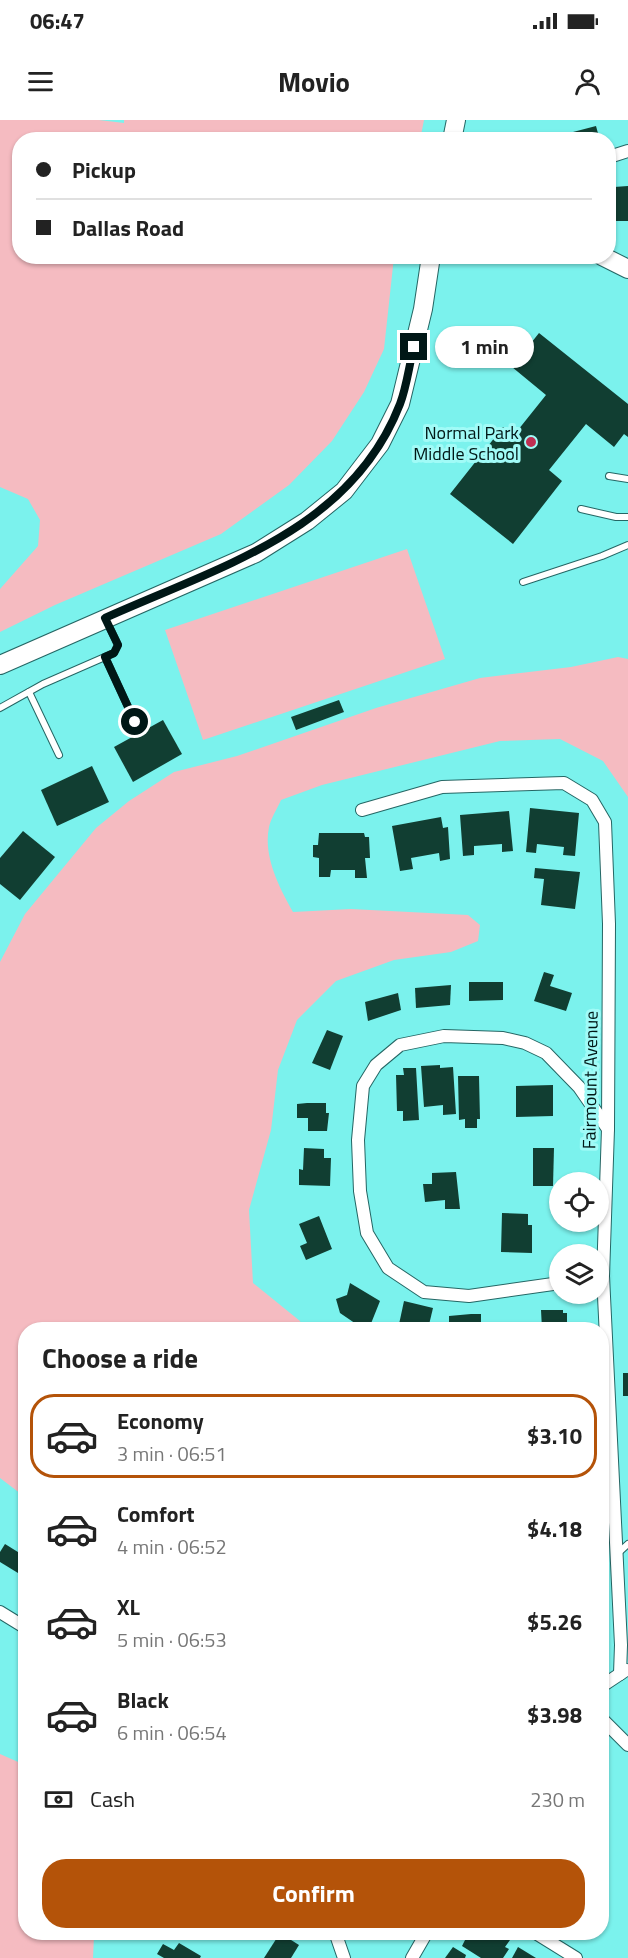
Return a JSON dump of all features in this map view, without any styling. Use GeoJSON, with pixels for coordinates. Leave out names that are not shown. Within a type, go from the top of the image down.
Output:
{"type":"FeatureCollection","features":[{"type":"Feature","properties":{"kind":"street"},"geometry":{"type":"LineString","coordinates":[[0,665],[256,553],[307,521],[344,491],[380,444],[400,404],[423,309],[430,264]]}},
{"type":"Feature","properties":{"kind":"street","name":"Fairmount Avenue"},"geometry":{"type":"LineString","coordinates":[[362,810],[442,787],[564,783],[592,800],[605,822],[609,924],[608,1129],[603,1244]]}},
{"type":"Feature","properties":{"kind":"street"},"geometry":{"type":"LineString","coordinates":[[549,1285],[469,1296],[424,1292],[388,1268],[367,1233],[360,1191],[358,1140],[363,1086],[376,1065],[400,1045],[444,1036],[503,1038],[525,1043],[546,1053],[579,1087],[608,1129]]}},
{"type":"Feature","properties":{"kind":"street","name":"Fairmount Avenue"},"geometry":{"type":"LineString","coordinates":[[602,1304],[603,1322]]}},
{"type":"Feature","properties":{"kind":"street","name":"Fairmount Avenue"},"geometry":{"type":"LineString","coordinates":[[609,1425],[624,1672]]}},
{"type":"Feature","properties":{"kind":"street"},"geometry":{"type":"LineString","coordinates":[[0,1612],[18,1623]]}},
{"type":"Feature","properties":{"kind":"street"},"geometry":{"type":"LineString","coordinates":[[609,1682],[624,1672]]}},
{"type":"Feature","properties":{"kind":"street"},"geometry":{"type":"LineString","coordinates":[[609,1726],[628,1745]]}},
{"type":"Feature","properties":{"kind":"street"},"geometry":{"type":"LineString","coordinates":[[338,1940],[344,1958]]}},
{"type":"Feature","properties":{"kind":"street"},"geometry":{"type":"LineString","coordinates":[[412,1958],[422,1940]]}},
{"type":"Feature","properties":{"kind":"street"},"geometry":{"type":"LineString","coordinates":[[547,1940],[576,1958]]}},
{"type":"Feature","properties":{"kind":"lane"},"geometry":{"type":"LineString","coordinates":[[609,476],[628,479]]}},
{"type":"Feature","properties":{"kind":"lane"},"geometry":{"type":"LineString","coordinates":[[581,509],[607,516],[628,517]]}},
{"type":"Feature","properties":{"kind":"lane"},"geometry":{"type":"LineString","coordinates":[[523,582],[628,545]]}},
{"type":"Feature","properties":{"kind":"lane"},"geometry":{"type":"LineString","coordinates":[[0,708],[29,692],[114,653],[118,645],[105,618]]}},
{"type":"Feature","properties":{"kind":"lane"},"geometry":{"type":"LineString","coordinates":[[105,657],[135,722]]}},
{"type":"Feature","properties":{"kind":"lane"},"geometry":{"type":"LineString","coordinates":[[29,692],[58,755]]}},
{"type":"Feature","properties":{"kind":"lane"},"geometry":{"type":"LineString","coordinates":[[616,1554],[628,1544]]}},
{"type":"Feature","properties":{"kind":"shaded area"},"geometry":{"type":"Polygon","coordinates":[[[0,120],[99,120],[124,123],[124,120],[424,120],[422,132],[12,132],[12,264],[393,264],[384,349],[364,392],[332,441],[289,485],[221,534],[55,605],[0,632],[0,589],[38,546],[40,520],[28,499],[0,487],[0,120]]]}},
{"type":"Feature","properties":{"kind":"shaded area"},"geometry":{"type":"Polygon","coordinates":[[[407,549],[445,659],[203,740],[165,630],[407,549]]]}},
{"type":"Feature","properties":{"kind":"shaded area"},"geometry":{"type":"Polygon","coordinates":[[[618,657],[628,659],[628,797],[603,761],[560,739],[500,741],[322,785],[281,800],[269,827],[268,849],[278,882],[293,912],[351,909],[468,915],[480,925],[478,941],[451,952],[394,960],[336,981],[297,1020],[278,1070],[271,1130],[249,1210],[253,1283],[300,1322],[18,1322],[18,1492],[0,1478],[0,962],[25,914],[96,828],[129,801],[174,772],[237,756],[376,708],[480,678],[571,667],[618,657]]]}},
{"type":"Feature","properties":{"kind":"shaded area"},"geometry":{"type":"Polygon","coordinates":[[[0,1754],[18,1762],[18,1940],[94,1940],[93,1958],[0,1958],[0,1754]]]}},
{"type":"Feature","properties":{"kind":"building"},"geometry":{"type":"Polygon","coordinates":[[[596,126],[598,132],[573,132],[596,126]]]}},
{"type":"Feature","properties":{"kind":"building"},"geometry":{"type":"Polygon","coordinates":[[[628,186],[628,221],[616,221],[616,187],[628,186]]]}},
{"type":"Feature","properties":{"kind":"building","name":"Normal Park Middle School"},"geometry":{"type":"Polygon","coordinates":[[[539,333],[628,404],[628,437],[624,434],[614,447],[586,424],[549,470],[562,481],[513,544],[450,494],[503,427],[514,435],[546,395],[512,367],[539,333]]]}},
{"type":"Feature","properties":{"kind":"building"},"geometry":{"type":"Polygon","coordinates":[[[339,700],[344,712],[296,730],[291,717],[339,700]]]}},
{"type":"Feature","properties":{"kind":"building"},"geometry":{"type":"Polygon","coordinates":[[[163,720],[182,754],[133,782],[114,747],[163,720]]]}},
{"type":"Feature","properties":{"kind":"building"},"geometry":{"type":"Polygon","coordinates":[[[92,766],[109,802],[57,826],[41,790],[92,766]]]}},
{"type":"Feature","properties":{"kind":"building"},"geometry":{"type":"Polygon","coordinates":[[[530,808],[579,813],[575,856],[563,855],[564,847],[537,844],[536,853],[526,852],[530,808]]]}},
{"type":"Feature","properties":{"kind":"building"},"geometry":{"type":"Polygon","coordinates":[[[509,811],[513,851],[502,852],[502,844],[474,846],[474,855],[463,856],[460,815],[509,811]]]}},
{"type":"Feature","properties":{"kind":"building"},"geometry":{"type":"Polygon","coordinates":[[[441,817],[443,828],[448,827],[450,859],[440,861],[439,853],[411,858],[413,869],[400,871],[392,826],[441,817]]]}},
{"type":"Feature","properties":{"kind":"building"},"geometry":{"type":"Polygon","coordinates":[[[23,831],[55,857],[20,900],[0,884],[0,858],[23,831]]]}},
{"type":"Feature","properties":{"kind":"building"},"geometry":{"type":"Polygon","coordinates":[[[319,833],[364,833],[365,837],[369,837],[370,858],[365,858],[367,878],[355,878],[355,870],[331,870],[330,877],[319,877],[319,858],[313,857],[313,845],[318,845],[319,833]]]}},
{"type":"Feature","properties":{"kind":"building"},"geometry":{"type":"Polygon","coordinates":[[[535,868],[580,872],[575,909],[541,905],[544,879],[534,878],[535,868]]]}},
{"type":"Feature","properties":{"kind":"building"},"geometry":{"type":"Polygon","coordinates":[[[544,972],[554,975],[550,986],[572,993],[566,1011],[534,1001],[544,972]]]}},
{"type":"Feature","properties":{"kind":"building"},"geometry":{"type":"Polygon","coordinates":[[[469,982],[503,982],[503,1000],[469,1001],[469,982]]]}},
{"type":"Feature","properties":{"kind":"building"},"geometry":{"type":"Polygon","coordinates":[[[451,985],[450,1005],[416,1008],[415,988],[451,985]]]}},
{"type":"Feature","properties":{"kind":"building"},"geometry":{"type":"Polygon","coordinates":[[[398,993],[401,1010],[368,1021],[365,1002],[398,993]]]}},
{"type":"Feature","properties":{"kind":"building"},"geometry":{"type":"Polygon","coordinates":[[[327,1030],[343,1036],[330,1070],[312,1063],[327,1030]]]}},
{"type":"Feature","properties":{"kind":"building"},"geometry":{"type":"Polygon","coordinates":[[[440,1065],[440,1068],[453,1067],[456,1114],[443,1115],[443,1105],[424,1107],[421,1066],[440,1065]]]}},
{"type":"Feature","properties":{"kind":"building"},"geometry":{"type":"Polygon","coordinates":[[[403,1068],[416,1068],[419,1120],[403,1121],[403,1111],[397,1111],[396,1075],[404,1075],[403,1068]]]}},
{"type":"Feature","properties":{"kind":"building"},"geometry":{"type":"Polygon","coordinates":[[[458,1076],[479,1076],[480,1119],[477,1119],[477,1128],[465,1128],[465,1119],[459,1120],[458,1076]]]}},
{"type":"Feature","properties":{"kind":"building"},"geometry":{"type":"Polygon","coordinates":[[[553,1085],[553,1116],[516,1117],[516,1086],[553,1085]]]}},
{"type":"Feature","properties":{"kind":"building"},"geometry":{"type":"Polygon","coordinates":[[[326,1103],[326,1113],[329,1113],[327,1131],[308,1131],[308,1118],[297,1118],[297,1104],[326,1103]]]}},
{"type":"Feature","properties":{"kind":"building"},"geometry":{"type":"Polygon","coordinates":[[[304,1148],[324,1149],[324,1158],[331,1158],[330,1186],[299,1185],[299,1169],[303,1170],[304,1148]]]}},
{"type":"Feature","properties":{"kind":"building"},"geometry":{"type":"Polygon","coordinates":[[[533,1148],[554,1148],[553,1172],[549,1172],[549,1186],[533,1186],[533,1148]]]}},
{"type":"Feature","properties":{"kind":"building"},"geometry":{"type":"Polygon","coordinates":[[[456,1172],[460,1209],[445,1209],[445,1200],[425,1202],[423,1184],[432,1184],[432,1173],[456,1172]]]}},
{"type":"Feature","properties":{"kind":"building"},"geometry":{"type":"Polygon","coordinates":[[[502,1213],[528,1214],[528,1225],[532,1225],[532,1253],[501,1252],[502,1213]]]}},
{"type":"Feature","properties":{"kind":"building"},"geometry":{"type":"Polygon","coordinates":[[[319,1216],[332,1249],[306,1260],[300,1246],[307,1243],[299,1224],[319,1216]]]}},
{"type":"Feature","properties":{"kind":"building"},"geometry":{"type":"Polygon","coordinates":[[[350,1283],[380,1301],[372,1322],[353,1322],[340,1313],[336,1299],[347,1295],[350,1283]]]}},
{"type":"Feature","properties":{"kind":"building"},"geometry":{"type":"Polygon","coordinates":[[[404,1301],[433,1308],[430,1322],[400,1322],[404,1301]]]}},
{"type":"Feature","properties":{"kind":"building"},"geometry":{"type":"Polygon","coordinates":[[[541,1310],[563,1310],[563,1313],[567,1313],[567,1322],[542,1322],[541,1310]]]}},
{"type":"Feature","properties":{"kind":"building"},"geometry":{"type":"Polygon","coordinates":[[[481,1314],[481,1322],[449,1322],[449,1316],[481,1314]]]}},
{"type":"Feature","properties":{"kind":"building"},"geometry":{"type":"Polygon","coordinates":[[[623,1373],[628,1373],[628,1396],[623,1396],[623,1373]]]}},
{"type":"Feature","properties":{"kind":"building"},"geometry":{"type":"Polygon","coordinates":[[[5,1544],[18,1552],[18,1573],[0,1562],[0,1552],[5,1544]]]}},
{"type":"Feature","properties":{"kind":"building"},"geometry":{"type":"Polygon","coordinates":[[[276,1940],[291,1940],[299,1945],[291,1958],[264,1958],[276,1940]]]}},
{"type":"Feature","properties":{"kind":"building"},"geometry":{"type":"Polygon","coordinates":[[[465,1940],[510,1940],[505,1947],[509,1949],[503,1958],[481,1958],[462,1946],[465,1940]]]}},
{"type":"Feature","properties":{"kind":"building"},"geometry":{"type":"Polygon","coordinates":[[[179,1943],[201,1956],[200,1958],[164,1958],[157,1954],[163,1944],[174,1950],[179,1943]]]}},
{"type":"Feature","properties":{"kind":"building"},"geometry":{"type":"Polygon","coordinates":[[[453,1947],[466,1955],[465,1958],[445,1958],[453,1947]]]}},
{"type":"Feature","properties":{"kind":"building"},"geometry":{"type":"Polygon","coordinates":[[[518,1947],[536,1958],[512,1958],[518,1947]]]}},
{"type":"Feature","properties":{"kind":"place","name":"Normal Park Middle School"},"geometry":{"type":"Point","coordinates":[531,442]}},
{"type":"Feature","properties":{"kind":"route"},"geometry":{"type":"LineString","coordinates":[[135,722],[105,657],[114,653],[118,645],[105,618],[256,553],[307,521],[344,491],[380,444],[400,404],[414,347]]}}]}
